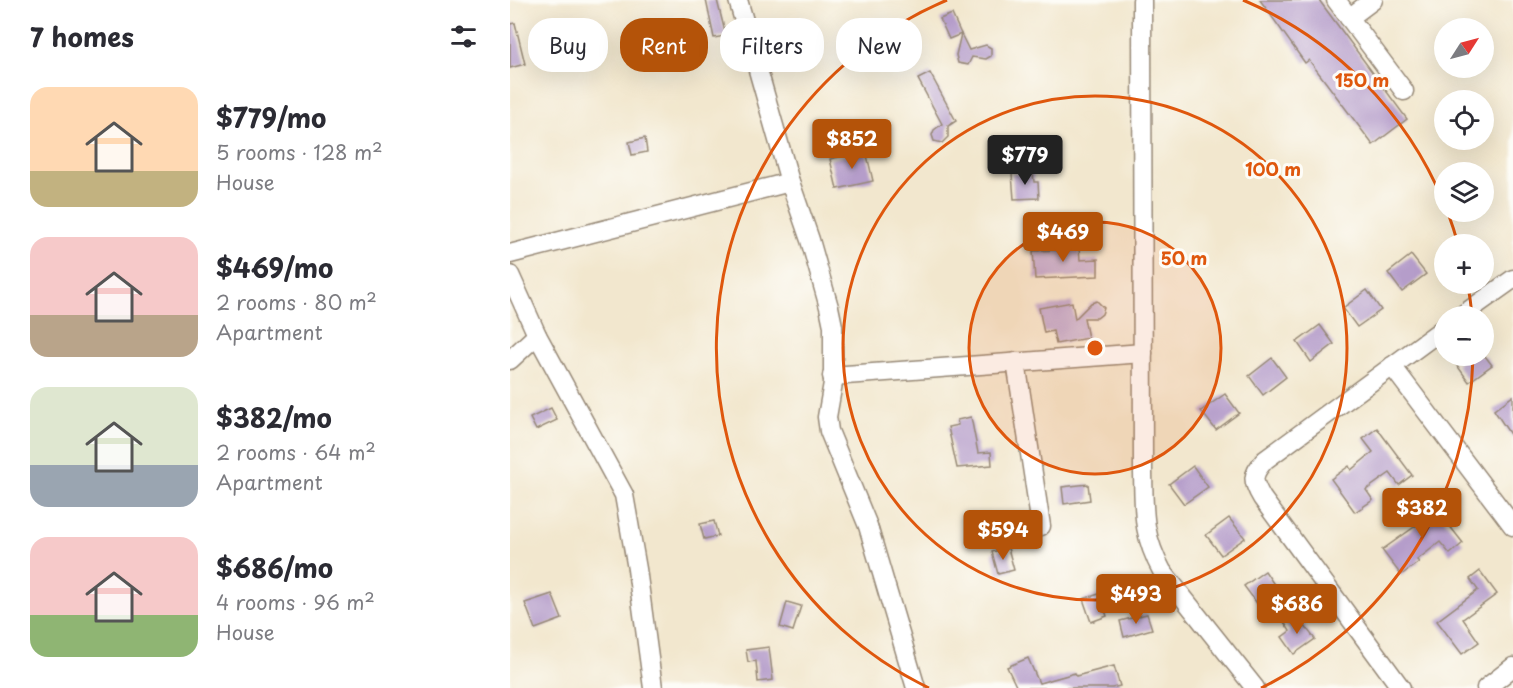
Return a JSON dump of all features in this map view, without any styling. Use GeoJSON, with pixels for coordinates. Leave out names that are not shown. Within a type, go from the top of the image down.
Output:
{"type":"FeatureCollection","features":[{"type":"Feature","properties":{"kind":"street"},"geometry":{"type":"LineString","coordinates":[[738,0],[790,182],[810,240],[829,307],[833,326],[832,376],[827,417],[829,431],[868,526],[916,688]]}},
{"type":"Feature","properties":{"kind":"street"},"geometry":{"type":"LineString","coordinates":[[1142,0],[1144,513],[1149,544],[1162,571],[1255,688]]}},
{"type":"Feature","properties":{"kind":"street"},"geometry":{"type":"LineString","coordinates":[[1336,0],[1404,91]]}},
{"type":"Feature","properties":{"kind":"street"},"geometry":{"type":"LineString","coordinates":[[1349,18],[1373,0]]}},
{"type":"Feature","properties":{"kind":"street"},"geometry":{"type":"LineString","coordinates":[[510,254],[790,182]]}},
{"type":"Feature","properties":{"kind":"street"},"geometry":{"type":"LineString","coordinates":[[510,275],[537,335],[624,495],[637,568],[653,688]]}},
{"type":"Feature","properties":{"kind":"street"},"geometry":{"type":"LineString","coordinates":[[1476,306],[1512,283]]}},
{"type":"Feature","properties":{"kind":"street"},"geometry":{"type":"LineString","coordinates":[[510,360],[537,335]]}},
{"type":"Feature","properties":{"kind":"street"},"geometry":{"type":"LineString","coordinates":[[1401,688],[1262,498],[1254,484],[1255,470],[1264,460],[1434,335]]}},
{"type":"Feature","properties":{"kind":"street"},"geometry":{"type":"LineString","coordinates":[[832,376],[1143,353]]}},
{"type":"Feature","properties":{"kind":"street"},"geometry":{"type":"LineString","coordinates":[[1016,362],[1041,526]]}},
{"type":"Feature","properties":{"kind":"street"},"geometry":{"type":"LineString","coordinates":[[1392,366],[1513,526]]}},
{"type":"Feature","properties":{"kind":"street"},"geometry":{"type":"LineString","coordinates":[[1486,688],[1513,668]]}},
{"type":"Feature","properties":{"kind":"building"},"geometry":{"type":"Polygon","coordinates":[[[706,0],[717,0],[722,18],[720,37],[714,38],[706,0]]]}},
{"type":"Feature","properties":{"kind":"building"},"geometry":{"type":"Polygon","coordinates":[[[1260,0],[1319,0],[1407,119],[1373,145],[1309,60],[1305,63],[1260,0]]]}},
{"type":"Feature","properties":{"kind":"building"},"geometry":{"type":"Polygon","coordinates":[[[952,14],[961,34],[949,39],[940,19],[952,14]]]}},
{"type":"Feature","properties":{"kind":"building"},"geometry":{"type":"Polygon","coordinates":[[[515,23],[525,64],[510,68],[510,24],[515,23]]]}},
{"type":"Feature","properties":{"kind":"building"},"geometry":{"type":"Polygon","coordinates":[[[961,34],[969,50],[986,45],[991,48],[991,56],[986,59],[972,57],[968,65],[958,63],[956,55],[961,34]]]}},
{"type":"Feature","properties":{"kind":"building"},"geometry":{"type":"Polygon","coordinates":[[[930,73],[956,121],[948,126],[948,137],[942,143],[934,141],[932,135],[934,130],[942,124],[918,79],[930,73]]]}},
{"type":"Feature","properties":{"kind":"building"},"geometry":{"type":"Polygon","coordinates":[[[645,138],[647,152],[632,155],[629,142],[645,138]]]}},
{"type":"Feature","properties":{"kind":"building"},"geometry":{"type":"Polygon","coordinates":[[[866,151],[873,181],[837,189],[830,159],[866,151]]]}},
{"type":"Feature","properties":{"kind":"building"},"geometry":{"type":"Polygon","coordinates":[[[1033,173],[1034,182],[1038,182],[1039,198],[1014,199],[1012,174],[1033,173]]]}},
{"type":"Feature","properties":{"kind":"building"},"geometry":{"type":"Polygon","coordinates":[[[1072,237],[1073,249],[1079,248],[1080,260],[1098,259],[1098,276],[1035,279],[1033,251],[1060,250],[1059,238],[1072,237]]]}},
{"type":"Feature","properties":{"kind":"building"},"geometry":{"type":"Polygon","coordinates":[[[1411,255],[1426,274],[1402,292],[1388,273],[1411,255]]]}},
{"type":"Feature","properties":{"kind":"building"},"geometry":{"type":"Polygon","coordinates":[[[1367,290],[1381,310],[1357,327],[1343,308],[1367,290]]]}},
{"type":"Feature","properties":{"kind":"building"},"geometry":{"type":"Polygon","coordinates":[[[1097,301],[1104,308],[1102,314],[1097,318],[1084,318],[1088,338],[1056,344],[1053,331],[1044,333],[1039,308],[1072,302],[1075,319],[1091,303],[1097,301]]]}},
{"type":"Feature","properties":{"kind":"building"},"geometry":{"type":"Polygon","coordinates":[[[1320,325],[1334,344],[1311,362],[1297,342],[1320,325]]]}},
{"type":"Feature","properties":{"kind":"building"},"geometry":{"type":"Polygon","coordinates":[[[1272,358],[1286,377],[1263,395],[1249,376],[1272,358]]]}},
{"type":"Feature","properties":{"kind":"building"},"geometry":{"type":"Polygon","coordinates":[[[1457,366],[1491,366],[1469,382],[1457,366]]]}},
{"type":"Feature","properties":{"kind":"building"},"geometry":{"type":"Polygon","coordinates":[[[1225,394],[1239,413],[1216,430],[1201,411],[1225,394]]]}},
{"type":"Feature","properties":{"kind":"building"},"geometry":{"type":"Polygon","coordinates":[[[1513,396],[1513,439],[1494,410],[1513,396]]]}},
{"type":"Feature","properties":{"kind":"building"},"geometry":{"type":"Polygon","coordinates":[[[551,408],[557,420],[536,430],[530,418],[551,408]]]}},
{"type":"Feature","properties":{"kind":"building"},"geometry":{"type":"Polygon","coordinates":[[[971,417],[978,453],[991,452],[992,465],[957,468],[948,427],[958,425],[957,420],[971,417]]]}},
{"type":"Feature","properties":{"kind":"building"},"geometry":{"type":"Polygon","coordinates":[[[1377,428],[1412,475],[1399,485],[1390,473],[1366,490],[1373,500],[1355,512],[1331,479],[1349,466],[1351,470],[1373,452],[1363,439],[1377,428]]]}},
{"type":"Feature","properties":{"kind":"building"},"geometry":{"type":"Polygon","coordinates":[[[1193,466],[1208,487],[1184,504],[1169,484],[1193,466]]]}},
{"type":"Feature","properties":{"kind":"building"},"geometry":{"type":"Polygon","coordinates":[[[1088,484],[1090,500],[1064,504],[1062,487],[1088,484]]]}},
{"type":"Feature","properties":{"kind":"building"},"geometry":{"type":"Polygon","coordinates":[[[1427,497],[1463,543],[1450,554],[1440,542],[1401,575],[1382,550],[1424,520],[1414,507],[1427,497]]]}},
{"type":"Feature","properties":{"kind":"building"},"geometry":{"type":"Polygon","coordinates":[[[1229,518],[1245,538],[1221,555],[1206,535],[1229,518]]]}},
{"type":"Feature","properties":{"kind":"building"},"geometry":{"type":"Polygon","coordinates":[[[714,521],[718,536],[704,539],[700,524],[714,521]]]}},
{"type":"Feature","properties":{"kind":"building"},"geometry":{"type":"Polygon","coordinates":[[[1008,548],[1014,570],[998,574],[992,552],[1008,548]]]}},
{"type":"Feature","properties":{"kind":"building"},"geometry":{"type":"Polygon","coordinates":[[[1265,571],[1279,592],[1259,606],[1244,586],[1265,571]]]}},
{"type":"Feature","properties":{"kind":"building"},"geometry":{"type":"Polygon","coordinates":[[[1480,571],[1497,594],[1463,619],[1479,642],[1462,654],[1437,621],[1478,590],[1470,579],[1480,571]]]}},
{"type":"Feature","properties":{"kind":"building"},"geometry":{"type":"Polygon","coordinates":[[[552,594],[562,619],[535,629],[525,603],[552,594]]]}},
{"type":"Feature","properties":{"kind":"building"},"geometry":{"type":"Polygon","coordinates":[[[1099,594],[1107,616],[1091,622],[1083,599],[1099,594]]]}},
{"type":"Feature","properties":{"kind":"building"},"geometry":{"type":"Polygon","coordinates":[[[787,602],[801,606],[793,631],[780,627],[787,602]]]}},
{"type":"Feature","properties":{"kind":"building"},"geometry":{"type":"Polygon","coordinates":[[[1147,614],[1152,629],[1124,637],[1120,621],[1147,614]]]}},
{"type":"Feature","properties":{"kind":"building"},"geometry":{"type":"Polygon","coordinates":[[[1296,615],[1315,639],[1294,654],[1282,637],[1290,631],[1284,622],[1296,615]]]}},
{"type":"Feature","properties":{"kind":"building"},"geometry":{"type":"Polygon","coordinates":[[[769,647],[773,680],[758,682],[756,661],[748,662],[746,650],[769,647]]]}},
{"type":"Feature","properties":{"kind":"building"},"geometry":{"type":"Polygon","coordinates":[[[1028,658],[1039,683],[1114,666],[1120,686],[1112,688],[1017,688],[1007,667],[1028,658]]]}}]}
